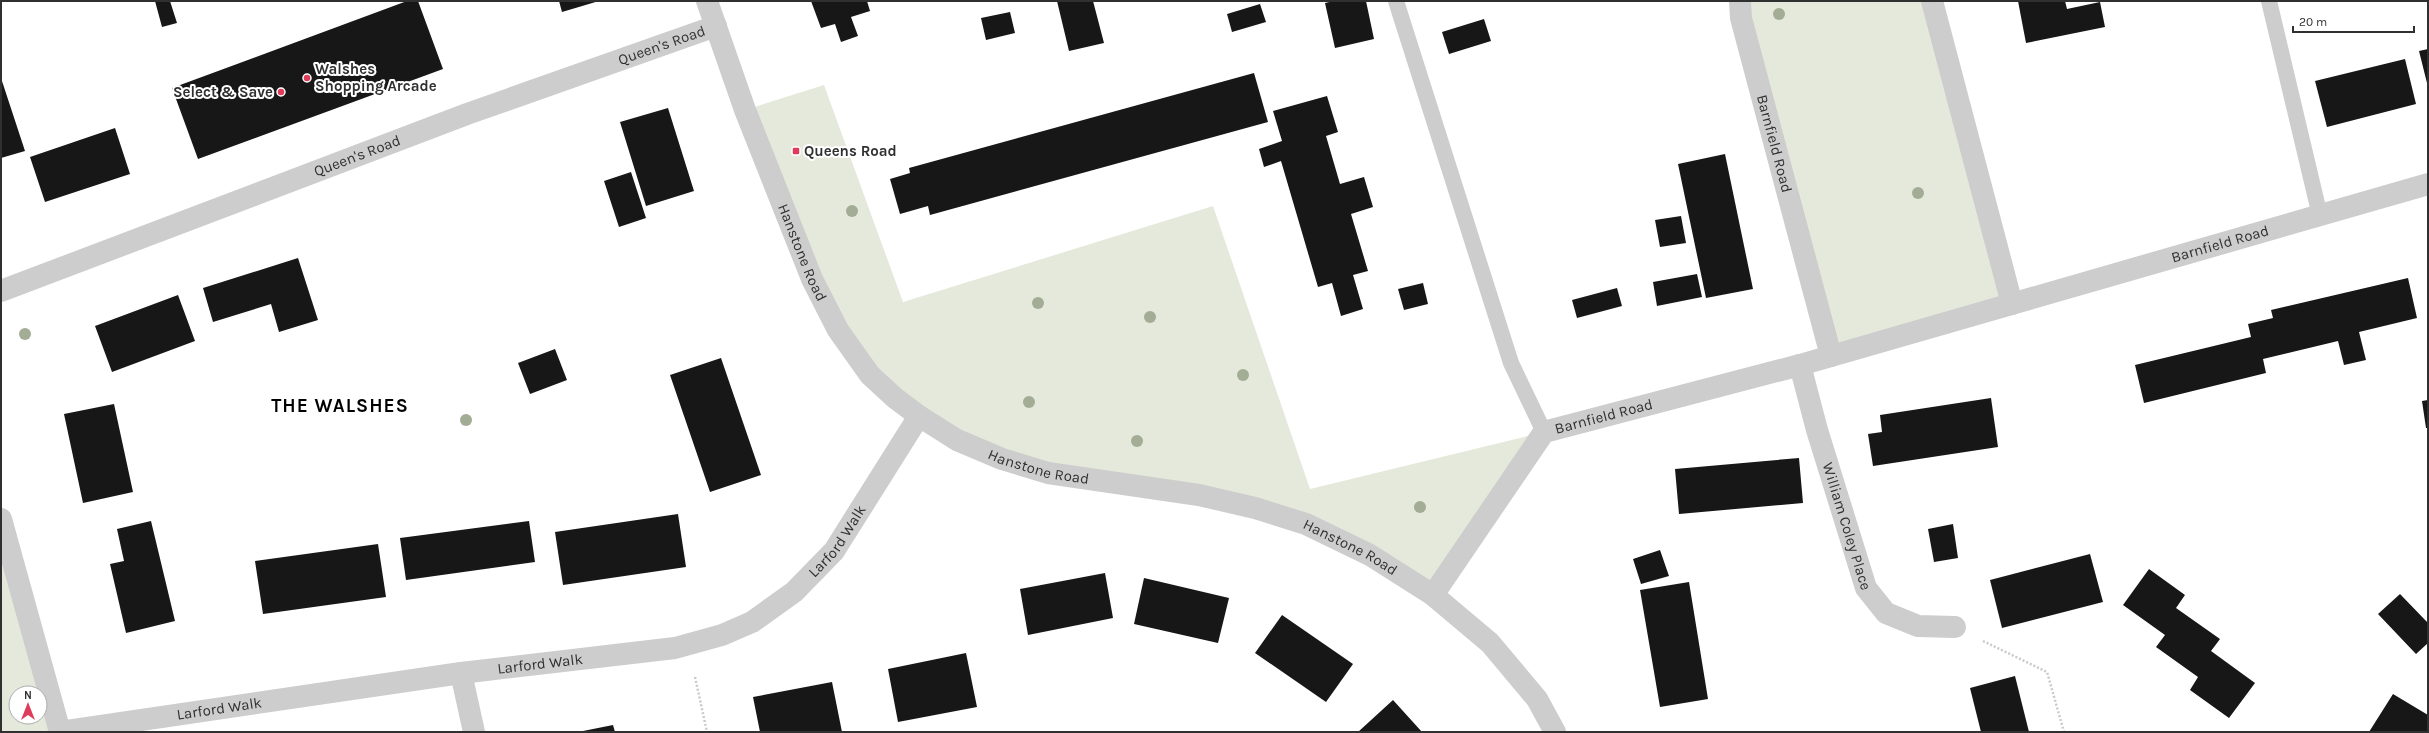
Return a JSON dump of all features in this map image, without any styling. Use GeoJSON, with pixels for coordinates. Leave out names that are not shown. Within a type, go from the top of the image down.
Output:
{"type":"FeatureCollection","features":[{"type":"Feature","properties":{"kind":"street","name":"Hanstone Road"},"geometry":{"type":"LineString","coordinates":[[706,1],[745,110],[812,280],[838,330],[870,375],[919,416],[957,440],[1002,459],[1048,473],[1199,495],[1255,508],[1306,524],[1370,555],[1433,595],[1490,643],[1537,699],[1555,732]]}},
{"type":"Feature","properties":{"kind":"street","name":"Barnfield Road"},"geometry":{"type":"LineString","coordinates":[[1740,1],[1741,18],[1831,356]]}},
{"type":"Feature","properties":{"kind":"street"},"geometry":{"type":"LineString","coordinates":[[1932,1],[2012,304]]}},
{"type":"Feature","properties":{"kind":"street","name":"Queen's Road"},"geometry":{"type":"LineString","coordinates":[[1,290],[467,114],[716,26]]}},
{"type":"Feature","properties":{"kind":"street","name":"Barnfield Road"},"geometry":{"type":"LineString","coordinates":[[1433,595],[1544,432],[1800,365],[2428,184]]}},
{"type":"Feature","properties":{"kind":"street","name":"William Coley Place"},"geometry":{"type":"LineString","coordinates":[[1800,365],[1824,452],[1866,588],[1886,613],[1918,626],[1955,627]]}},
{"type":"Feature","properties":{"kind":"street","name":"Larford Walk"},"geometry":{"type":"LineString","coordinates":[[60,732],[461,673],[689,645],[752,622],[794,592],[834,551],[919,416]]}},
{"type":"Feature","properties":{"kind":"street"},"geometry":{"type":"LineString","coordinates":[[1,519],[60,732]]}},
{"type":"Feature","properties":{"kind":"street"},"geometry":{"type":"LineString","coordinates":[[461,673],[474,732]]}},
{"type":"Feature","properties":{"kind":"lane"},"geometry":{"type":"LineString","coordinates":[[1396,1],[1511,363],[1544,432]]}},
{"type":"Feature","properties":{"kind":"lane"},"geometry":{"type":"LineString","coordinates":[[2269,1],[2320,216]]}},
{"type":"Feature","properties":{"kind":"path"},"geometry":{"type":"LineString","coordinates":[[1955,627],[2047,672],[2064,732]]}},
{"type":"Feature","properties":{"kind":"path"},"geometry":{"type":"LineString","coordinates":[[689,645],[707,732]]}},
{"type":"Feature","properties":{"kind":"shaded area"},"geometry":{"type":"Polygon","coordinates":[[[1740,1],[1932,1],[2012,304],[1831,356],[1740,1]]]}},
{"type":"Feature","properties":{"kind":"shaded area"},"geometry":{"type":"Polygon","coordinates":[[[824,85],[903,302],[1213,206],[1310,489],[1544,432],[1433,595],[1306,524],[1085,479],[919,416],[838,330],[745,110],[824,85]]]}},
{"type":"Feature","properties":{"kind":"shaded area"},"geometry":{"type":"Polygon","coordinates":[[[1,519],[47,685],[8,685],[8,725],[48,725],[48,689],[60,732],[1,732],[1,519]]]}},
{"type":"Feature","properties":{"kind":"building"},"geometry":{"type":"Polygon","coordinates":[[[155,1],[170,1],[177,23],[162,27],[155,1]]]}},
{"type":"Feature","properties":{"kind":"building","name":"Walshes Shopping Arcade"},"geometry":{"type":"Polygon","coordinates":[[[407,1],[418,1],[443,69],[198,159],[172,88],[407,1]]]}},
{"type":"Feature","properties":{"kind":"building"},"geometry":{"type":"Polygon","coordinates":[[[559,1],[599,1],[562,12],[559,1]]]}},
{"type":"Feature","properties":{"kind":"building"},"geometry":{"type":"Polygon","coordinates":[[[811,1],[867,1],[870,11],[851,17],[858,36],[841,42],[835,24],[821,28],[811,1]]]}},
{"type":"Feature","properties":{"kind":"building"},"geometry":{"type":"Polygon","coordinates":[[[1057,1],[1093,1],[1104,43],[1069,51],[1057,1]]]}},
{"type":"Feature","properties":{"kind":"building"},"geometry":{"type":"Polygon","coordinates":[[[1334,1],[1366,1],[1374,39],[1335,48],[1325,3],[1334,1]]]}},
{"type":"Feature","properties":{"kind":"building"},"geometry":{"type":"Polygon","coordinates":[[[2018,1],[2065,1],[2067,9],[2100,2],[2105,27],[2026,43],[2018,1]]]}},
{"type":"Feature","properties":{"kind":"building"},"geometry":{"type":"Polygon","coordinates":[[[1260,4],[1266,22],[1232,32],[1227,14],[1260,4]]]}},
{"type":"Feature","properties":{"kind":"building"},"geometry":{"type":"Polygon","coordinates":[[[1010,12],[1015,33],[986,40],[981,18],[1010,12]]]}},
{"type":"Feature","properties":{"kind":"building"},"geometry":{"type":"Polygon","coordinates":[[[1484,19],[1491,41],[1449,54],[1442,32],[1484,19]]]}},
{"type":"Feature","properties":{"kind":"building"},"geometry":{"type":"Polygon","coordinates":[[[2428,49],[2428,83],[2427,83],[2419,51],[2428,49]]]}},
{"type":"Feature","properties":{"kind":"building"},"geometry":{"type":"Polygon","coordinates":[[[2405,59],[2416,104],[2327,127],[2315,81],[2405,59]]]}},
{"type":"Feature","properties":{"kind":"building"},"geometry":{"type":"Polygon","coordinates":[[[1254,73],[1268,122],[930,215],[928,206],[900,214],[890,179],[910,173],[909,168],[1254,73]]]}},
{"type":"Feature","properties":{"kind":"building"},"geometry":{"type":"Polygon","coordinates":[[[1,78],[25,151],[1,158],[1,78]]]}},
{"type":"Feature","properties":{"kind":"building"},"geometry":{"type":"Polygon","coordinates":[[[1327,96],[1338,132],[1326,136],[1340,184],[1364,177],[1373,207],[1351,214],[1368,271],[1353,275],[1363,309],[1341,316],[1332,283],[1318,287],[1281,161],[1264,167],[1259,149],[1282,141],[1273,111],[1327,96]]]}},
{"type":"Feature","properties":{"kind":"building"},"geometry":{"type":"Polygon","coordinates":[[[668,108],[694,191],[646,206],[620,122],[668,108]]]}},
{"type":"Feature","properties":{"kind":"building"},"geometry":{"type":"Polygon","coordinates":[[[115,128],[130,174],[45,202],[30,157],[115,128]]]}},
{"type":"Feature","properties":{"kind":"building"},"geometry":{"type":"Polygon","coordinates":[[[1725,154],[1753,289],[1706,298],[1678,164],[1725,154]]]}},
{"type":"Feature","properties":{"kind":"building"},"geometry":{"type":"Polygon","coordinates":[[[631,172],[646,218],[619,227],[604,181],[631,172]]]}},
{"type":"Feature","properties":{"kind":"building"},"geometry":{"type":"Polygon","coordinates":[[[1681,216],[1686,243],[1660,247],[1655,220],[1681,216]]]}},
{"type":"Feature","properties":{"kind":"building"},"geometry":{"type":"Polygon","coordinates":[[[298,258],[318,320],[279,332],[271,304],[213,322],[203,288],[298,258]]]}},
{"type":"Feature","properties":{"kind":"building"},"geometry":{"type":"Polygon","coordinates":[[[1697,274],[1702,297],[1657,306],[1653,282],[1697,274]]]}},
{"type":"Feature","properties":{"kind":"building"},"geometry":{"type":"Polygon","coordinates":[[[2408,278],[2417,318],[2359,332],[2366,360],[2344,365],[2338,341],[2263,359],[2266,373],[2144,403],[2135,365],[2251,337],[2248,324],[2273,318],[2271,310],[2408,278]]]}},
{"type":"Feature","properties":{"kind":"building"},"geometry":{"type":"Polygon","coordinates":[[[1423,283],[1428,304],[1404,310],[1398,289],[1423,283]]]}},
{"type":"Feature","properties":{"kind":"building"},"geometry":{"type":"Polygon","coordinates":[[[1617,288],[1622,306],[1577,318],[1572,300],[1617,288]]]}},
{"type":"Feature","properties":{"kind":"building"},"geometry":{"type":"Polygon","coordinates":[[[178,295],[195,341],[112,372],[95,326],[178,295]]]}},
{"type":"Feature","properties":{"kind":"building"},"geometry":{"type":"Polygon","coordinates":[[[555,349],[567,380],[530,394],[518,363],[555,349]]]}},
{"type":"Feature","properties":{"kind":"building"},"geometry":{"type":"Polygon","coordinates":[[[721,358],[761,475],[710,492],[670,375],[721,358]]]}},
{"type":"Feature","properties":{"kind":"building"},"geometry":{"type":"Polygon","coordinates":[[[1991,398],[1998,447],[1873,466],[1868,434],[1882,432],[1880,415],[1991,398]]]}},
{"type":"Feature","properties":{"kind":"building"},"geometry":{"type":"Polygon","coordinates":[[[2428,400],[2428,428],[2426,428],[2422,401],[2428,400]]]}},
{"type":"Feature","properties":{"kind":"building"},"geometry":{"type":"Polygon","coordinates":[[[114,404],[133,492],[83,503],[64,414],[114,404]]]}},
{"type":"Feature","properties":{"kind":"building"},"geometry":{"type":"Polygon","coordinates":[[[1799,458],[1803,503],[1679,514],[1675,469],[1799,458]]]}},
{"type":"Feature","properties":{"kind":"building"},"geometry":{"type":"Polygon","coordinates":[[[678,514],[686,567],[563,585],[555,532],[678,514]]]}},
{"type":"Feature","properties":{"kind":"building"},"geometry":{"type":"Polygon","coordinates":[[[151,521],[175,621],[126,633],[110,564],[124,561],[117,529],[151,521]]]}},
{"type":"Feature","properties":{"kind":"building"},"geometry":{"type":"Polygon","coordinates":[[[529,521],[535,562],[406,580],[400,538],[529,521]]]}},
{"type":"Feature","properties":{"kind":"building"},"geometry":{"type":"Polygon","coordinates":[[[1953,524],[1958,558],[1934,562],[1928,529],[1953,524]]]}},
{"type":"Feature","properties":{"kind":"building"},"geometry":{"type":"Polygon","coordinates":[[[378,544],[386,597],[263,614],[255,561],[378,544]]]}},
{"type":"Feature","properties":{"kind":"building"},"geometry":{"type":"Polygon","coordinates":[[[1660,550],[1669,576],[1641,584],[1633,559],[1660,550]]]}},
{"type":"Feature","properties":{"kind":"building"},"geometry":{"type":"Polygon","coordinates":[[[2090,554],[2103,602],[2002,628],[1990,580],[2090,554]]]}},
{"type":"Feature","properties":{"kind":"building"},"geometry":{"type":"Polygon","coordinates":[[[2149,569],[2185,595],[2176,608],[2220,639],[2211,651],[2255,683],[2229,718],[2190,690],[2198,677],[2156,647],[2165,635],[2123,605],[2149,569]]]}},
{"type":"Feature","properties":{"kind":"building"},"geometry":{"type":"Polygon","coordinates":[[[1105,573],[1113,618],[1028,635],[1020,589],[1105,573]]]}},
{"type":"Feature","properties":{"kind":"building"},"geometry":{"type":"Polygon","coordinates":[[[1144,578],[1229,598],[1218,643],[1134,624],[1144,578]]]}},
{"type":"Feature","properties":{"kind":"building"},"geometry":{"type":"Polygon","coordinates":[[[1689,582],[1708,699],[1660,707],[1640,590],[1689,582]]]}},
{"type":"Feature","properties":{"kind":"building"},"geometry":{"type":"Polygon","coordinates":[[[2400,594],[2428,623],[2428,643],[2416,654],[2378,614],[2400,594]]]}},
{"type":"Feature","properties":{"kind":"building"},"geometry":{"type":"Polygon","coordinates":[[[1282,615],[1353,664],[1326,702],[1255,653],[1282,615]]]}},
{"type":"Feature","properties":{"kind":"building"},"geometry":{"type":"Polygon","coordinates":[[[966,653],[977,707],[898,722],[888,669],[966,653]]]}},
{"type":"Feature","properties":{"kind":"building"},"geometry":{"type":"Polygon","coordinates":[[[2015,676],[2029,732],[1981,732],[1970,688],[2015,676]]]}},
{"type":"Feature","properties":{"kind":"building"},"geometry":{"type":"Polygon","coordinates":[[[832,682],[842,732],[760,732],[753,697],[832,682]]]}},
{"type":"Feature","properties":{"kind":"building"},"geometry":{"type":"Polygon","coordinates":[[[2393,694],[2428,715],[2428,732],[2369,732],[2393,694]]]}},
{"type":"Feature","properties":{"kind":"building"},"geometry":{"type":"Polygon","coordinates":[[[1393,700],[1422,732],[1358,732],[1393,700]]]}},
{"type":"Feature","properties":{"kind":"building"},"geometry":{"type":"Polygon","coordinates":[[[613,725],[615,732],[583,732],[583,731],[613,725]]]}},
{"type":"Feature","properties":{"kind":"place","name":"Walshes Shopping Arcade"},"geometry":{"type":"Point","coordinates":[307,78]}},
{"type":"Feature","properties":{"kind":"place","name":"Select & Save"},"geometry":{"type":"Point","coordinates":[281,92]}},
{"type":"Feature","properties":{"kind":"place","name":"Queens Road"},"geometry":{"type":"Point","coordinates":[796,151]}},
{"type":"Feature","properties":{"kind":"district","name":"THE WALSHES"},"geometry":{"type":"Point","coordinates":[340,406]}}]}
